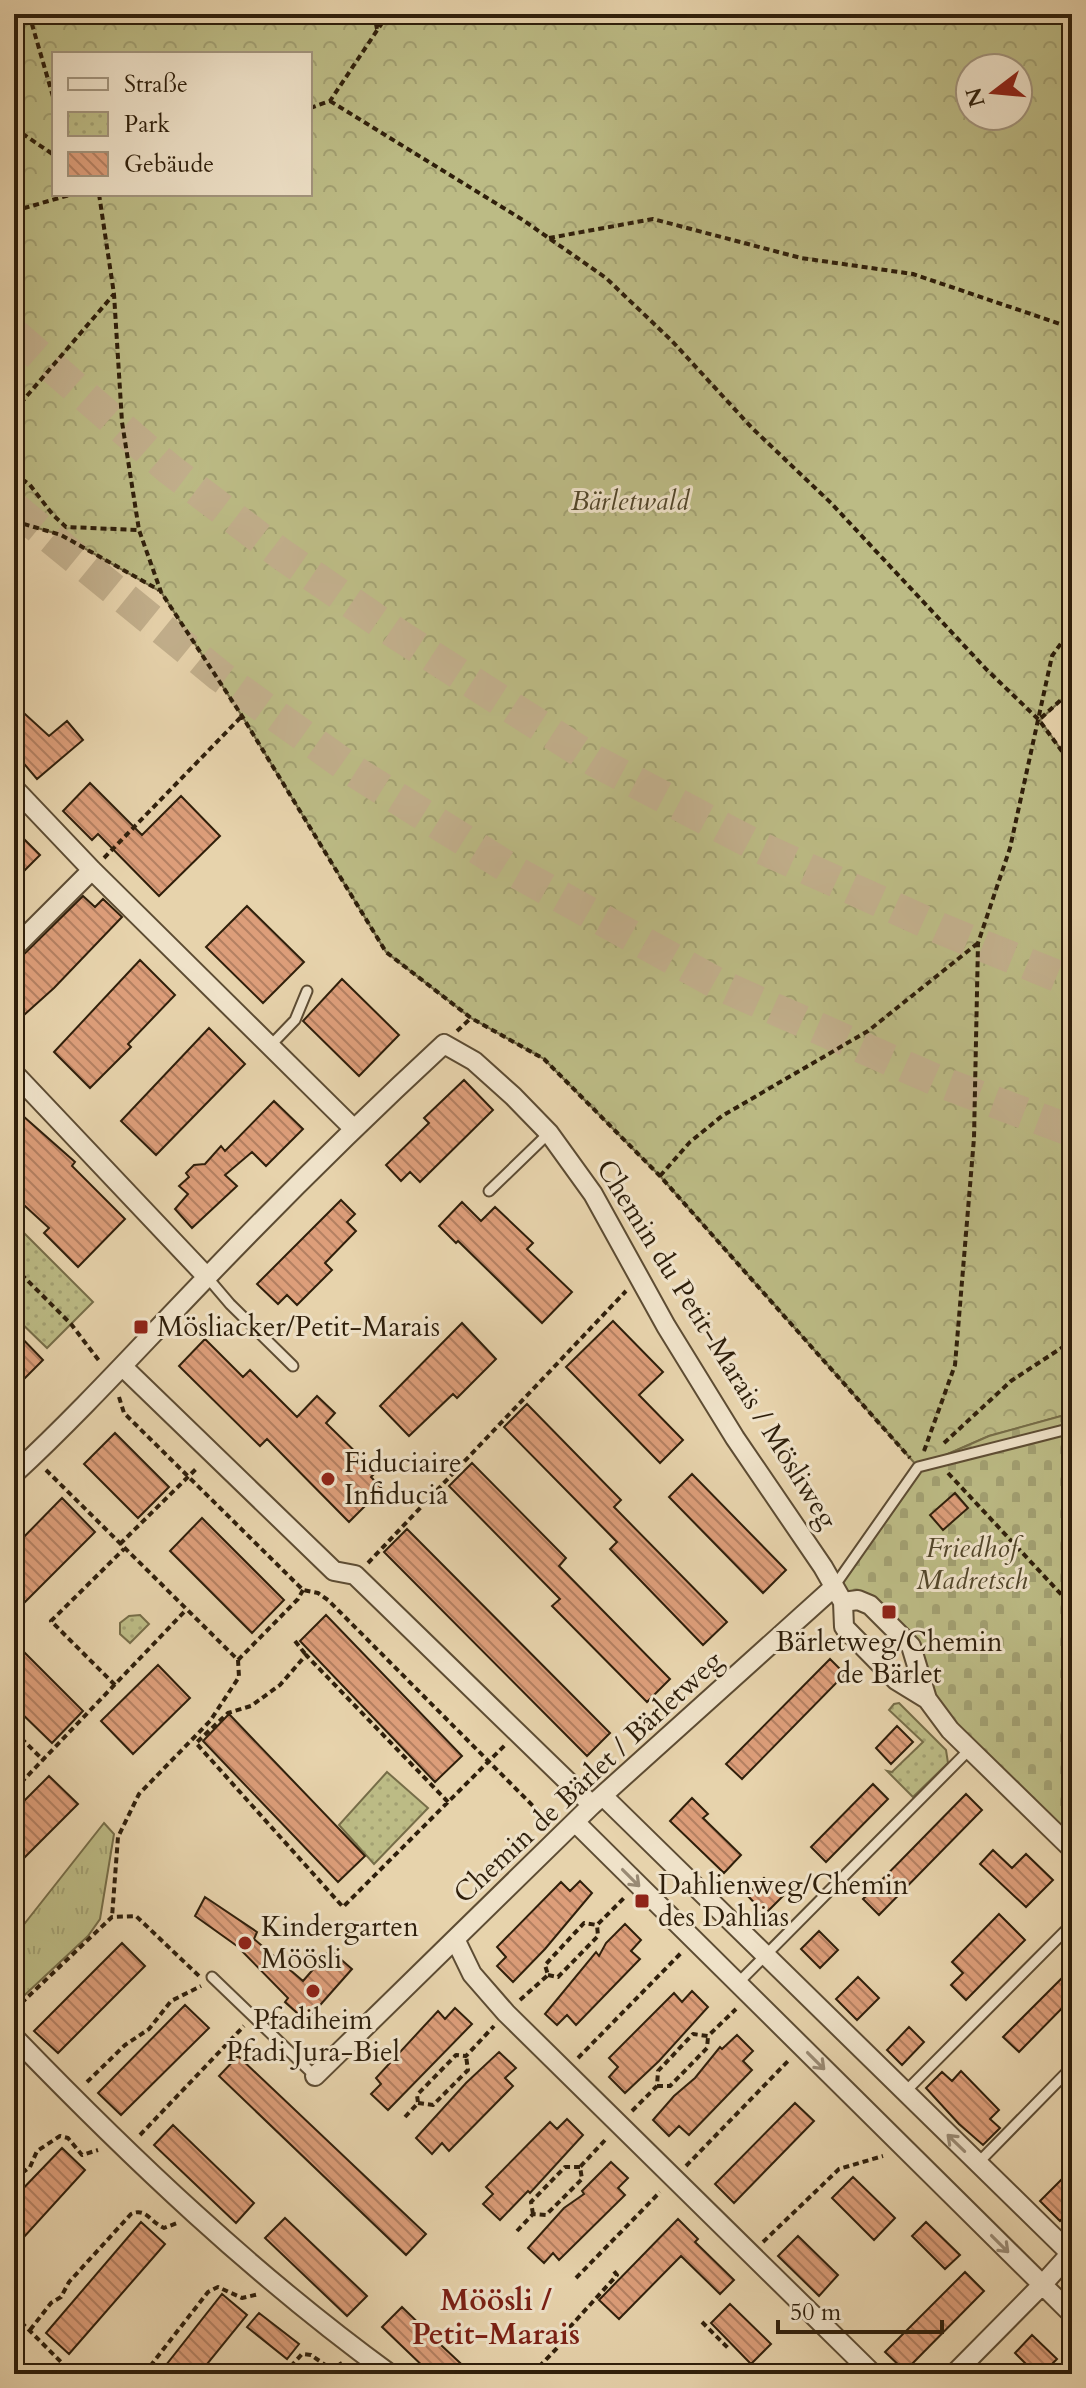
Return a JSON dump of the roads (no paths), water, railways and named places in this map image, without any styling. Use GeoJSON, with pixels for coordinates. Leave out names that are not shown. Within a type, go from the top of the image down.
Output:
{"type":"FeatureCollection","features":[{"type":"Feature","properties":{"kind":"street"},"geometry":{"type":"LineString","coordinates":[[14,788],[92,870],[353,1128],[14,1474]]}},
{"type":"Feature","properties":{"kind":"street"},"geometry":{"type":"LineString","coordinates":[[14,948],[92,870]]}},
{"type":"Feature","properties":{"kind":"street","name":"Chemin du Petit-Marais / Mösliweg"},"geometry":{"type":"LineString","coordinates":[[353,1128],[444,1044],[474,1061],[549,1133],[593,1194],[735,1438],[823,1567],[838,1595],[844,1627],[896,1680],[927,1699]]}},
{"type":"Feature","properties":{"kind":"street"},"geometry":{"type":"LineString","coordinates":[[14,1073],[207,1277]]}},
{"type":"Feature","properties":{"kind":"street"},"geometry":{"type":"LineString","coordinates":[[117,1372],[212,1453],[334,1571],[355,1575],[517,1733],[598,1800],[765,1956],[1071,2254],[954,2374]]}},
{"type":"Feature","properties":{"kind":"street"},"geometry":{"type":"LineString","coordinates":[[838,1595],[870,1605],[911,1646],[927,1699],[950,1730],[1072,1849]]}},
{"type":"Feature","properties":{"kind":"street","name":"Chemin de Bärlet / Bärletweg"},"geometry":{"type":"LineString","coordinates":[[315,2076],[598,1800],[838,1595]]}},
{"type":"Feature","properties":{"kind":"street"},"geometry":{"type":"LineString","coordinates":[[576,1823],[1072,2314]]}},
{"type":"Feature","properties":{"kind":"street"},"geometry":{"type":"LineString","coordinates":[[456,1941],[472,1974],[506,2013],[873,2374]]}},
{"type":"Feature","properties":{"kind":"street"},"geometry":{"type":"LineString","coordinates":[[14,2037],[191,2210],[273,2281],[390,2374]]}},
{"type":"Feature","properties":{"kind":"lane"},"geometry":{"type":"LineString","coordinates":[[270,1046],[295,1020],[307,991]]}},
{"type":"Feature","properties":{"kind":"lane"},"geometry":{"type":"LineString","coordinates":[[489,1191],[549,1133]]}},
{"type":"Feature","properties":{"kind":"lane"},"geometry":{"type":"LineString","coordinates":[[207,1277],[293,1366]]}},
{"type":"Feature","properties":{"kind":"lane"},"geometry":{"type":"LineString","coordinates":[[838,1595],[918,1467],[1072,1428]]}},
{"type":"Feature","properties":{"kind":"lane"},"geometry":{"type":"LineString","coordinates":[[738,1983],[970,1749]]}},
{"type":"Feature","properties":{"kind":"lane"},"geometry":{"type":"LineString","coordinates":[[904,2093],[1072,1924]]}},
{"type":"Feature","properties":{"kind":"lane","name":"Chemin de Bärlet / Bärletweg"},"geometry":{"type":"LineString","coordinates":[[209,1980],[315,2076]]}},
{"type":"Feature","properties":{"kind":"lane"},"geometry":{"type":"LineString","coordinates":[[977,2164],[1072,2067]]}},
{"type":"Feature","properties":{"kind":"tunnel"},"geometry":{"type":"LineString","coordinates":[[14,334],[168,468],[281,554],[397,634],[595,761],[759,847],[939,928],[1072,982]]}},
{"type":"Feature","properties":{"kind":"tunnel"},"geometry":{"type":"LineString","coordinates":[[14,508],[220,676],[352,770],[512,870],[720,985],[938,1081],[1072,1131]]}},
{"type":"Feature","properties":{"kind":"place","name":"Mösliacker/Petit-Marais"},"geometry":{"type":"Point","coordinates":[141,1327]}},
{"type":"Feature","properties":{"kind":"place","name":"Fiduciaire Infiducia"},"geometry":{"type":"Point","coordinates":[328,1479]}},
{"type":"Feature","properties":{"kind":"place","name":"Bärletweg/Chemin de Bärlet"},"geometry":{"type":"Point","coordinates":[889,1612]}},
{"type":"Feature","properties":{"kind":"place","name":"Dahlienweg/Chemin des Dahlias"},"geometry":{"type":"Point","coordinates":[642,1901]}},
{"type":"Feature","properties":{"kind":"place","name":"Kindergarten Möösli"},"geometry":{"type":"Point","coordinates":[245,1943]}},
{"type":"Feature","properties":{"kind":"place","name":"Pfadiheim Pfadi Jura-Biel"},"geometry":{"type":"Point","coordinates":[313,1991]}},
{"type":"Feature","properties":{"kind":"district","name":"Möösli / Petit-Marais"},"geometry":{"type":"Point","coordinates":[496,2317]}},
{"type":"Feature","properties":{"kind":"park label","name":"Bärletwald"},"geometry":{"type":"Point","coordinates":[630,501]}},
{"type":"Feature","properties":{"kind":"park label","name":"Friedhof Madretsch"},"geometry":{"type":"Point","coordinates":[972,1564]}}]}
